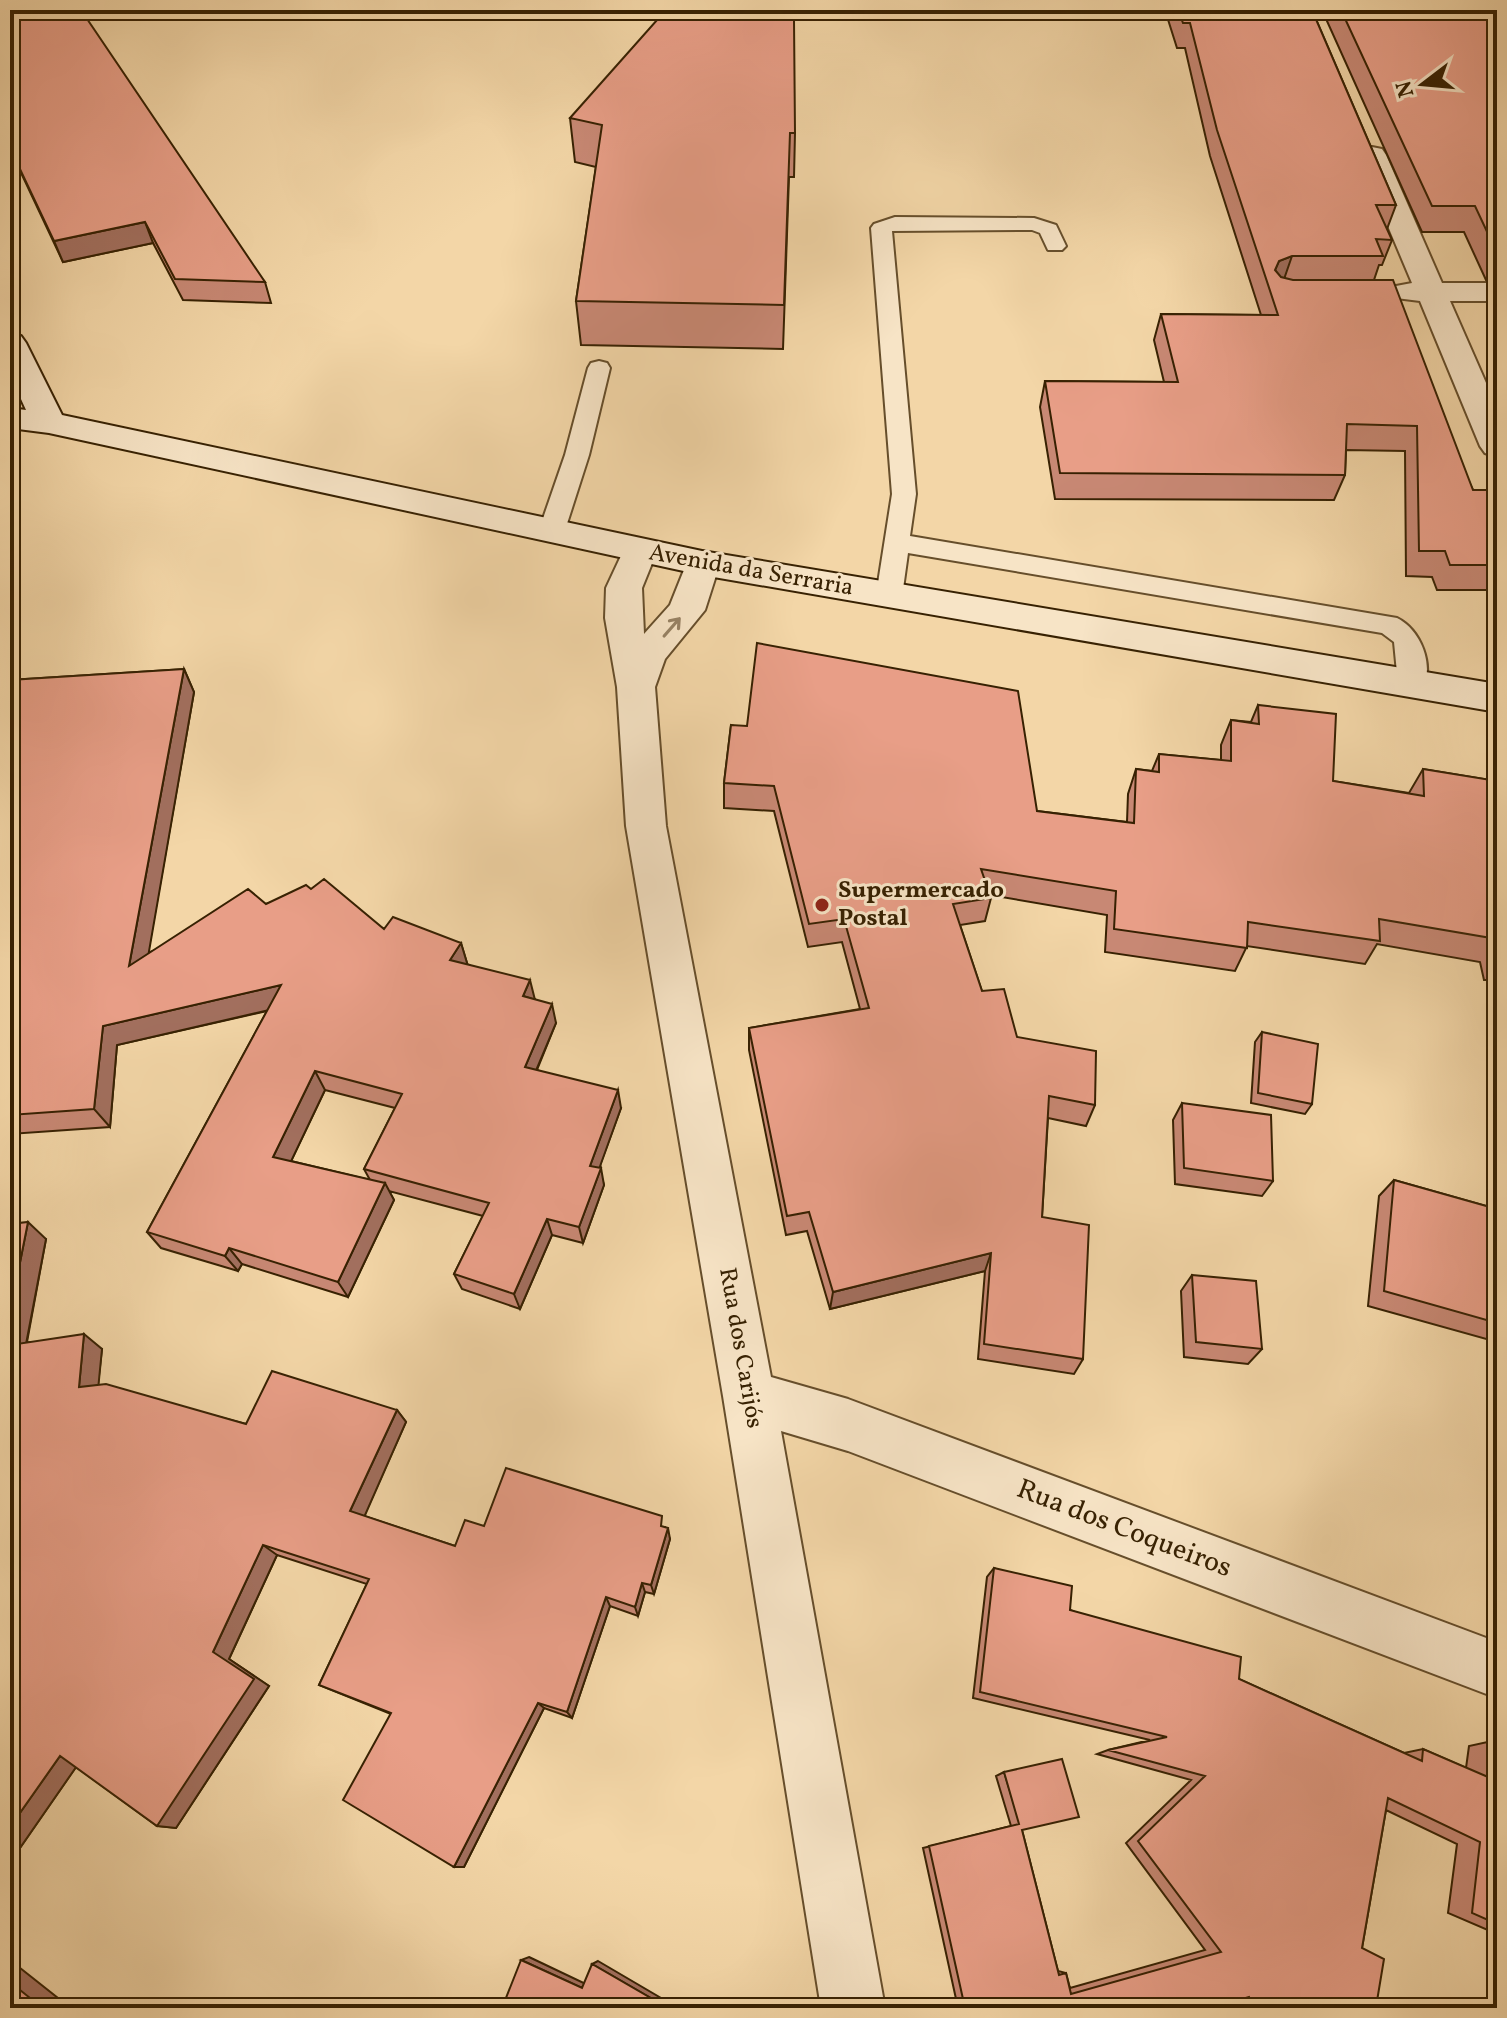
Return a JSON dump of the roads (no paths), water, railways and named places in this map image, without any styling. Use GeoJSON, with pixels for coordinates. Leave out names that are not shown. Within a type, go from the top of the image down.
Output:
{"type":"FeatureCollection","features":[{"type":"Feature","properties":{"kind":"street"},"geometry":{"type":"LineString","coordinates":[[1358,123],[1497,446]]}},
{"type":"Feature","properties":{"kind":"street"},"geometry":{"type":"LineString","coordinates":[[1373,293],[1497,292]]}},
{"type":"Feature","properties":{"kind":"street"},"geometry":{"type":"LineString","coordinates":[[10,343],[49,423]]}},
{"type":"Feature","properties":{"kind":"street","name":"Avenida da Serraria"},"geometry":{"type":"LineString","coordinates":[[10,418],[49,423],[702,563],[1497,698]]}},
{"type":"Feature","properties":{"kind":"street","name":"Rua dos Carijós"},"geometry":{"type":"LineString","coordinates":[[639,551],[624,588],[623,618],[636,687],[646,826],[749,1396],[853,2008]]}},
{"type":"Feature","properties":{"kind":"street","name":"Rua dos Carijós"},"geometry":{"type":"LineString","coordinates":[[636,687],[648,654],[687,610],[702,563]]}},
{"type":"Feature","properties":{"kind":"street","name":"Rua dos Coqueiros"},"geometry":{"type":"LineString","coordinates":[[749,1396],[848,1425],[1497,1670]]}},
{"type":"Feature","properties":{"kind":"lane"},"geometry":{"type":"LineString","coordinates":[[889,596],[904,494],[881,228],[895,223],[1034,224],[1049,229],[1055,246]]}},
{"type":"Feature","properties":{"kind":"lane"},"geometry":{"type":"LineString","coordinates":[[551,533],[577,455],[599,368]]}},
{"type":"Feature","properties":{"kind":"lane"},"geometry":{"type":"LineString","coordinates":[[899,543],[1388,625],[1406,634],[1412,683]]}},
{"type":"Feature","properties":{"kind":"place","name":"Supermercado Postal"},"geometry":{"type":"Point","coordinates":[822,905]}}]}
